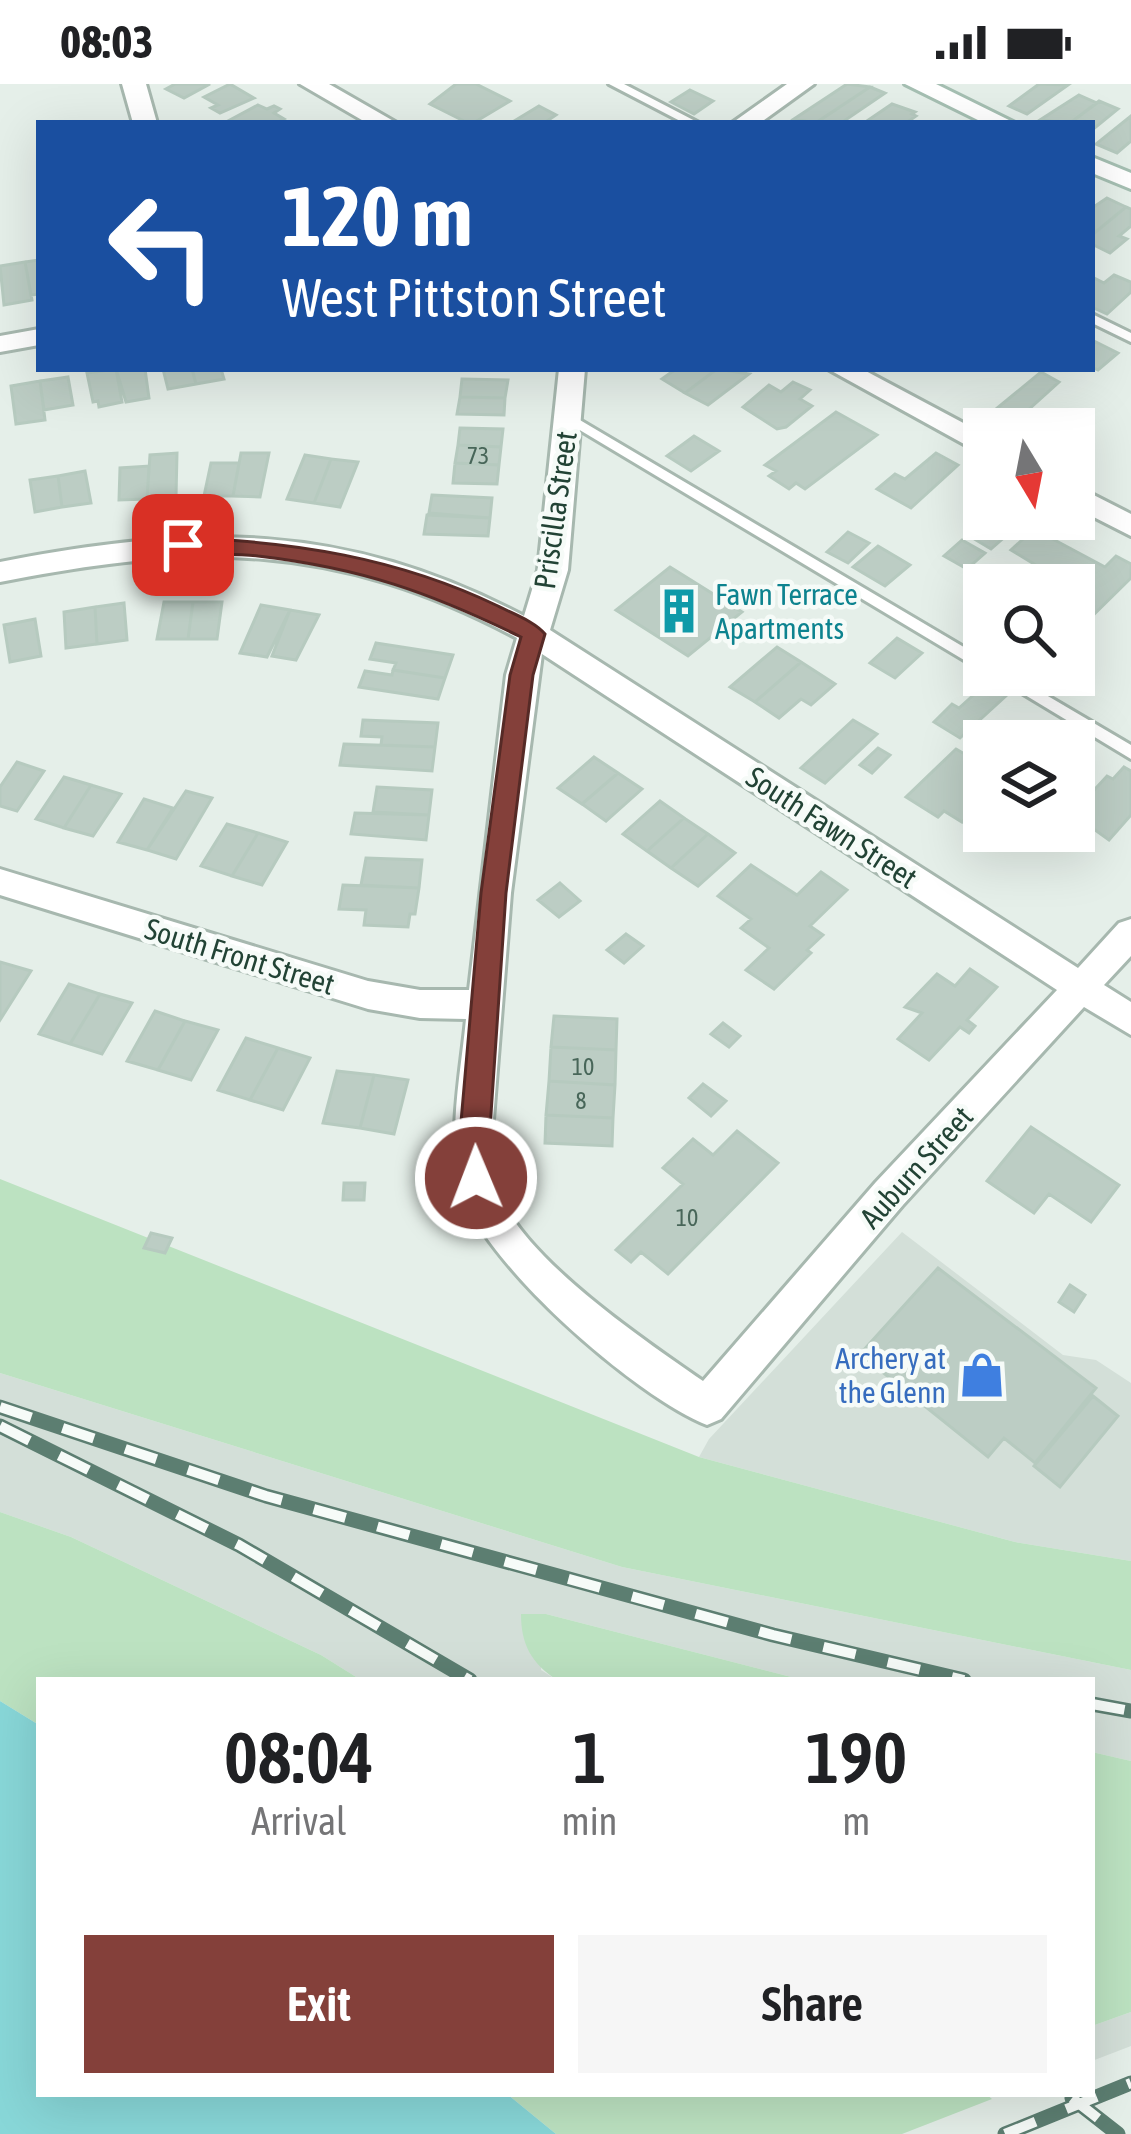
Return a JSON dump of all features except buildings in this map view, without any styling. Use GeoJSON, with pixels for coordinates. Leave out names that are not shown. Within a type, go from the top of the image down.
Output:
{"type":"FeatureCollection","features":[{"type":"Feature","properties":{"kind":"street"},"geometry":{"type":"LineString","coordinates":[[134,84],[144,120]]}},
{"type":"Feature","properties":{"kind":"street"},"geometry":{"type":"LineString","coordinates":[[312,84],[379,120]]}},
{"type":"Feature","properties":{"kind":"street"},"geometry":{"type":"LineString","coordinates":[[748,120],[802,84]]}},
{"type":"Feature","properties":{"kind":"street"},"geometry":{"type":"LineString","coordinates":[[917,84],[996,120]]}},
{"type":"Feature","properties":{"kind":"street"},"geometry":{"type":"LineString","coordinates":[[1095,165],[1131,182]]}},
{"type":"Feature","properties":{"kind":"street"},"geometry":{"type":"LineString","coordinates":[[0,344],[36,338]]}},
{"type":"Feature","properties":{"kind":"street","name":"Priscilla Street"},"geometry":{"type":"LineString","coordinates":[[572,372],[553,569],[521,675],[484,1005],[472,1145],[476,1178],[490,1216],[515,1250],[641,1362],[707,1406]]}},
{"type":"Feature","properties":{"kind":"street"},"geometry":{"type":"LineString","coordinates":[[847,372],[963,435]]}},
{"type":"Feature","properties":{"kind":"street"},"geometry":{"type":"LineString","coordinates":[[1095,506],[1131,526]]}},
{"type":"Feature","properties":{"kind":"street","name":"South Fawn Street"},"geometry":{"type":"LineString","coordinates":[[0,572],[128,548],[255,548],[377,568],[442,589],[534,634],[1131,1020]]}},
{"type":"Feature","properties":{"kind":"street","name":"South Front Street"},"geometry":{"type":"LineString","coordinates":[[0,882],[368,995],[420,1004],[484,1005]]}},
{"type":"Feature","properties":{"kind":"street","name":"Auburn Street"},"geometry":{"type":"LineString","coordinates":[[707,1406],[889,1194],[1131,933]]}},
{"type":"Feature","properties":{"kind":"lane"},"geometry":{"type":"LineString","coordinates":[[615,84],[687,120]]}},
{"type":"Feature","properties":{"kind":"lane"},"geometry":{"type":"LineString","coordinates":[[1095,320],[1131,338]]}},
{"type":"Feature","properties":{"kind":"lane"},"geometry":{"type":"LineString","coordinates":[[568,417],[963,653]]}},
{"type":"Feature","properties":{"kind":"lane"},"geometry":{"type":"LineString","coordinates":[[1035,696],[1131,753]]}},
{"type":"Feature","properties":{"kind":"shaded area"},"geometry":{"type":"Polygon","coordinates":[[[902,1232],[1063,1355],[1096,1360],[1131,1383],[1131,1561],[1015,1542],[699,1457],[709,1439],[902,1232]]]}},
{"type":"Feature","properties":{"kind":"shaded area"},"geometry":{"type":"Polygon","coordinates":[[[0,1373],[622,1567],[1131,1670],[1131,1761],[1095,1753],[1095,1677],[791,1677],[546,1614],[541,1670],[552,1677],[356,1677],[321,1655],[71,1537],[0,1512],[0,1373]]]}},
{"type":"Feature","properties":{"kind":"shaded area"},"geometry":{"type":"Polygon","coordinates":[[[1131,2012],[1131,2046],[1095,2060],[1095,2025],[1131,2012]]]}},
{"type":"Feature","properties":{"kind":"green space"},"geometry":{"type":"Polygon","coordinates":[[[0,1179],[699,1457],[1015,1542],[1131,1561],[1131,1670],[622,1567],[0,1373],[0,1179]]]}},
{"type":"Feature","properties":{"kind":"green space"},"geometry":{"type":"Polygon","coordinates":[[[0,1512],[71,1537],[321,1655],[356,1677],[36,1677],[36,1723],[0,1701],[0,1512]]]}},
{"type":"Feature","properties":{"kind":"green space"},"geometry":{"type":"Polygon","coordinates":[[[521,1614],[546,1614],[791,1677],[553,1677],[529,1652],[521,1614]]]}},
{"type":"Feature","properties":{"kind":"green space"},"geometry":{"type":"Polygon","coordinates":[[[1095,1753],[1131,1761],[1131,2012],[1095,2025],[1095,1753]]]}},
{"type":"Feature","properties":{"kind":"green space"},"geometry":{"type":"Polygon","coordinates":[[[511,2097],[992,2099],[902,2134],[556,2134],[511,2097]]]}},
{"type":"Feature","properties":{"kind":"water"},"geometry":{"type":"Polygon","coordinates":[[[0,1701],[36,1723],[36,2097],[511,2097],[556,2134],[0,2134],[0,1701]]]}},
{"type":"Feature","properties":{"kind":"railway"},"geometry":{"type":"LineString","coordinates":[[0,1407],[266,1496],[773,1635],[951,1677]]}},
{"type":"Feature","properties":{"kind":"railway"},"geometry":{"type":"LineString","coordinates":[[0,1426],[239,1545],[465,1677]]}},
{"type":"Feature","properties":{"kind":"railway"},"geometry":{"type":"LineString","coordinates":[[1095,1705],[1131,1711]]}},
{"type":"Feature","properties":{"kind":"railway"},"geometry":{"type":"LineString","coordinates":[[1079,2104],[1131,2083]]}},
{"type":"Feature","properties":{"kind":"railway"},"geometry":{"type":"LineString","coordinates":[[1072,2098],[1079,2104]]}},
{"type":"Feature","properties":{"kind":"railway"},"geometry":{"type":"LineString","coordinates":[[1005,2134],[1079,2104]]}},
{"type":"Feature","properties":{"kind":"railway"},"geometry":{"type":"LineString","coordinates":[[1079,2104],[1118,2134]]}},
{"type":"Feature","properties":{"kind":"place","name":"Fawn Terrace Apartments"},"geometry":{"type":"Point","coordinates":[679,611]}},
{"type":"Feature","properties":{"kind":"place","name":"Archery at the Glenn"},"geometry":{"type":"Point","coordinates":[982,1375]}},
{"type":"Feature","properties":{"kind":"route"},"geometry":{"type":"LineString","coordinates":[[183,545],[326,556],[377,568],[442,589],[534,634],[521,675],[494,893],[472,1145],[476,1178]]}}]}
